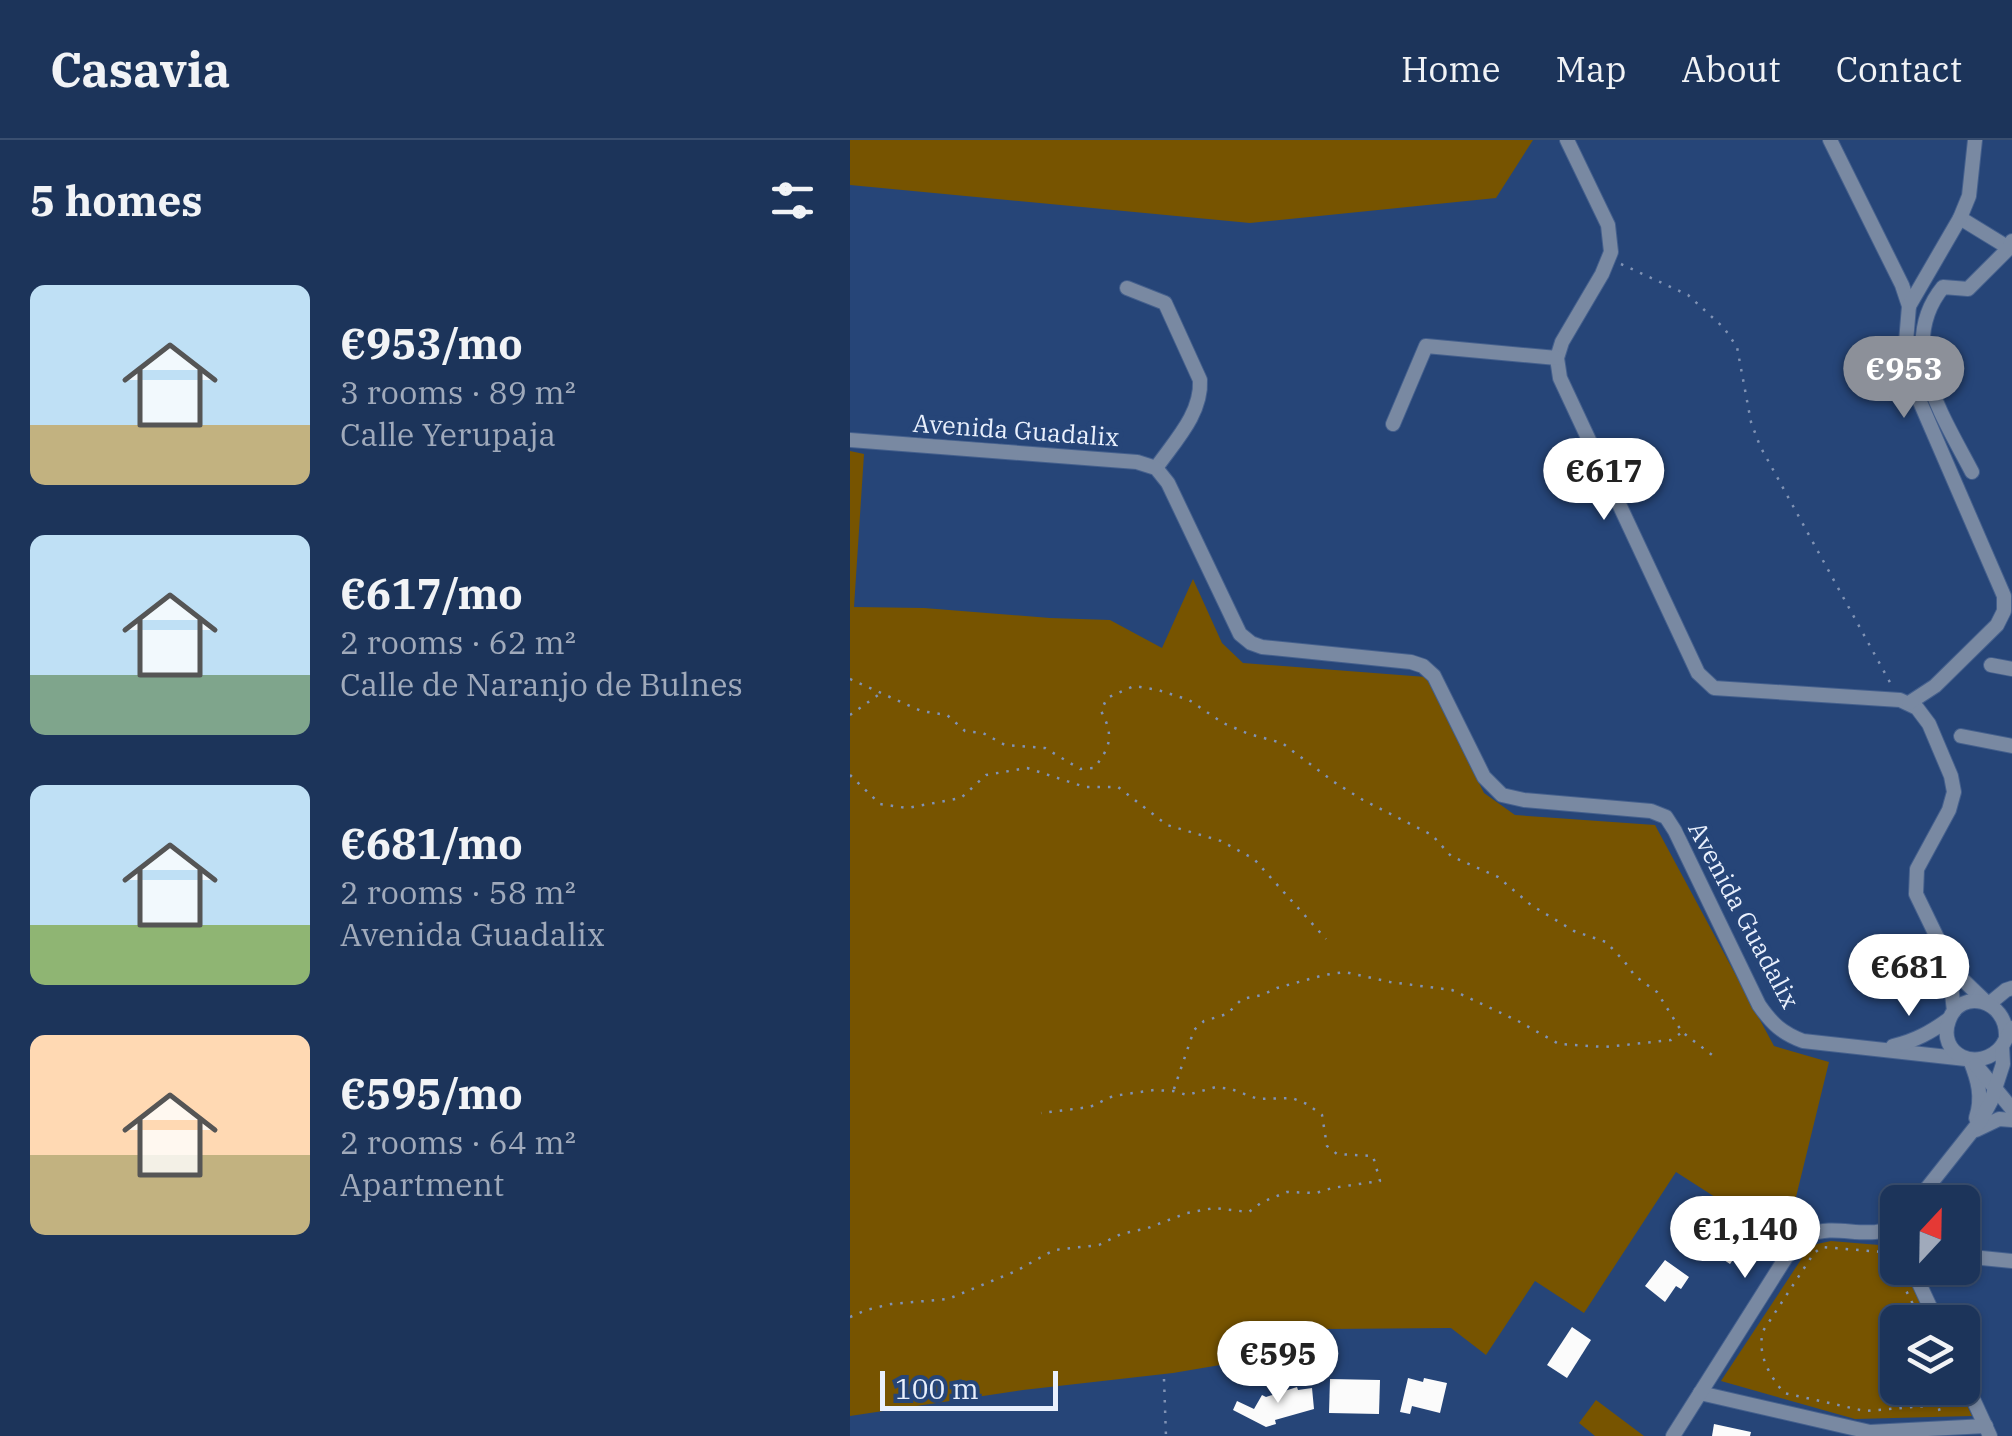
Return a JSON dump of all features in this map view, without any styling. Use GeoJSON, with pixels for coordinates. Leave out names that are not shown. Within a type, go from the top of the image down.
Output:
{"type":"FeatureCollection","features":[{"type":"Feature","properties":{"kind":"street"},"geometry":{"type":"LineString","coordinates":[[1567,140],[1608,225],[1611,252],[1562,342],[1557,358],[1560,378],[1698,673],[1714,688],[1905,701],[1934,686],[1997,625],[2004,611],[2004,596],[1917,395],[1909,369],[1909,306],[1902,285],[1830,140]]}},
{"type":"Feature","properties":{"kind":"street"},"geometry":{"type":"LineString","coordinates":[[1909,306],[1960,218],[1968,196],[1975,140]]}},
{"type":"Feature","properties":{"kind":"street"},"geometry":{"type":"LineString","coordinates":[[1960,218],[2010,244],[1968,289],[1943,287],[1932,301],[1923,331],[1923,360],[1932,392],[1972,472]]}},
{"type":"Feature","properties":{"kind":"street"},"geometry":{"type":"LineString","coordinates":[[1127,288],[1165,303],[1200,380],[1196,409],[1156,468]]}},
{"type":"Feature","properties":{"kind":"street"},"geometry":{"type":"LineString","coordinates":[[1392,424],[1426,346],[1557,358]]}},
{"type":"Feature","properties":{"kind":"street","name":"Avenida Guadalix"},"geometry":{"type":"LineString","coordinates":[[850,440],[1137,462],[1156,468],[1168,483],[1240,634],[1251,643],[1423,666],[1434,676],[1484,777],[1502,796],[1651,811],[1666,817],[1760,1005],[1784,1034],[1803,1041],[1969,1060]]}},
{"type":"Feature","properties":{"kind":"street"},"geometry":{"type":"LineString","coordinates":[[1991,665],[2012,669]]}},
{"type":"Feature","properties":{"kind":"street"},"geometry":{"type":"LineString","coordinates":[[1924,716],[1934,686]]}},
{"type":"Feature","properties":{"kind":"street"},"geometry":{"type":"LineString","coordinates":[[1905,701],[1924,716],[1951,776],[1954,792],[1917,869],[1916,894],[1962,980],[2004,1019],[2012,1096]]}},
{"type":"Feature","properties":{"kind":"street"},"geometry":{"type":"LineString","coordinates":[[1962,736],[2012,746]]}},
{"type":"Feature","properties":{"kind":"street"},"geometry":{"type":"LineString","coordinates":[[1948,960],[1953,985],[1947,1027],[1949,1044],[1969,1060],[2012,1110]]}},
{"type":"Feature","properties":{"kind":"street"},"geometry":{"type":"LineString","coordinates":[[1951,1015],[1968,1002],[1989,1004],[2012,991]]}},
{"type":"Feature","properties":{"kind":"street","name":"Avenida Guadalix"},"geometry":{"type":"LineString","coordinates":[[1882,1048],[1927,1034],[1951,1015]]}},
{"type":"Feature","properties":{"kind":"street"},"geometry":{"type":"LineString","coordinates":[[1969,1060],[1989,1058],[2006,1038]]}},
{"type":"Feature","properties":{"kind":"street"},"geometry":{"type":"LineString","coordinates":[[1929,1185],[1981,1120],[1996,1090],[2006,1038]]}},
{"type":"Feature","properties":{"kind":"street"},"geometry":{"type":"LineString","coordinates":[[1969,1060],[1980,1091],[1970,1133]]}},
{"type":"Feature","properties":{"kind":"street"},"geometry":{"type":"LineString","coordinates":[[1970,1133],[1991,1122],[2012,1120]]}},
{"type":"Feature","properties":{"kind":"street"},"geometry":{"type":"LineString","coordinates":[[1673,1436],[1790,1251],[1807,1236],[1828,1231],[1880,1233]]}},
{"type":"Feature","properties":{"kind":"street"},"geometry":{"type":"LineString","coordinates":[[1980,1258],[2012,1261]]}},
{"type":"Feature","properties":{"kind":"street"},"geometry":{"type":"LineString","coordinates":[[1700,1393],[1870,1432],[1988,1431],[1976,1405]]}},
{"type":"Feature","properties":{"kind":"path"},"geometry":{"type":"LineString","coordinates":[[1608,258],[1688,295],[1724,328],[1737,347],[1760,446],[1905,701]]}},
{"type":"Feature","properties":{"kind":"path"},"geometry":{"type":"LineString","coordinates":[[850,679],[921,711],[947,715],[965,731],[983,733],[1005,744],[1045,748],[1080,769],[1094,768],[1105,754],[1110,736],[1101,711],[1107,698],[1134,686],[1189,700],[1223,723],[1282,742],[1334,782],[1432,836],[1451,856],[1498,877],[1531,905],[1574,930],[1606,942],[1634,976],[1658,992],[1682,1032],[1716,1058]]}},
{"type":"Feature","properties":{"kind":"path"},"geometry":{"type":"LineString","coordinates":[[850,714],[880,693]]}},
{"type":"Feature","properties":{"kind":"path"},"geometry":{"type":"LineString","coordinates":[[850,776],[880,804],[907,808],[960,798],[986,776],[1027,768],[1084,787],[1118,787],[1167,825],[1221,841],[1254,859],[1326,939]]}},
{"type":"Feature","properties":{"kind":"path"},"geometry":{"type":"LineString","coordinates":[[1173,1091],[1194,1030],[1204,1021],[1227,1014],[1242,999],[1345,972],[1452,990],[1559,1044],[1606,1047],[1671,1040],[1682,1032]]}},
{"type":"Feature","properties":{"kind":"path"},"geometry":{"type":"LineString","coordinates":[[850,1318],[891,1304],[948,1299],[1016,1271],[1054,1250],[1099,1245],[1187,1213],[1214,1208],[1249,1212],[1287,1192],[1316,1193],[1380,1180],[1372,1156],[1337,1154],[1327,1146],[1322,1116],[1292,1098],[1258,1100],[1216,1087],[1188,1095],[1154,1090],[1113,1096],[1090,1108],[1042,1113]]}},
{"type":"Feature","properties":{"kind":"path"},"geometry":{"type":"LineString","coordinates":[[1913,1305],[1889,1257],[1882,1252],[1822,1248],[1814,1252],[1762,1331],[1759,1344],[1763,1360],[1784,1394],[1865,1411],[1938,1405]]}},
{"type":"Feature","properties":{"kind":"path"},"geometry":{"type":"LineString","coordinates":[[1164,1379],[1166,1436]]}},
{"type":"Feature","properties":{"kind":"shaded area"},"geometry":{"type":"Polygon","coordinates":[[[850,140],[1533,140],[1496,198],[1250,223],[850,185],[850,140]]]}},
{"type":"Feature","properties":{"kind":"shaded area"},"geometry":{"type":"Polygon","coordinates":[[[850,451],[864,454],[854,607],[1110,620],[1162,648],[1193,579],[1222,643],[1243,663],[1426,677],[1484,793],[1515,815],[1655,825],[1774,1046],[1829,1062],[1785,1242],[1676,1172],[1584,1313],[1535,1281],[1486,1355],[1451,1328],[1325,1329],[1232,1363],[850,1416],[850,451]]]}},
{"type":"Feature","properties":{"kind":"shaded area"},"geometry":{"type":"Polygon","coordinates":[[[1831,1241],[1880,1245],[1880,1285],[1913,1285],[1922,1305],[1880,1305],[1880,1405],[1967,1405],[1972,1416],[1855,1419],[1721,1381],[1806,1252],[1831,1241]]]}},
{"type":"Feature","properties":{"kind":"shaded area"},"geometry":{"type":"Polygon","coordinates":[[[1596,1400],[1644,1436],[1595,1436],[1579,1423],[1596,1400]]]}},
{"type":"Feature","properties":{"kind":"building"},"geometry":{"type":"Polygon","coordinates":[[[1718,1217],[1742,1232],[1732,1247],[1739,1251],[1730,1264],[1700,1244],[1718,1217]]]}},
{"type":"Feature","properties":{"kind":"building"},"geometry":{"type":"Polygon","coordinates":[[[1665,1260],[1689,1277],[1681,1289],[1676,1286],[1665,1302],[1645,1286],[1665,1260]]]}},
{"type":"Feature","properties":{"kind":"building"},"geometry":{"type":"Polygon","coordinates":[[[1572,1327],[1591,1340],[1567,1378],[1547,1365],[1572,1327]]]}},
{"type":"Feature","properties":{"kind":"building"},"geometry":{"type":"Polygon","coordinates":[[[1408,1378],[1447,1383],[1440,1413],[1412,1406],[1410,1414],[1400,1412],[1408,1378]]]}},
{"type":"Feature","properties":{"kind":"building"},"geometry":{"type":"Polygon","coordinates":[[[1330,1379],[1380,1380],[1379,1414],[1329,1413],[1330,1379]]]}},
{"type":"Feature","properties":{"kind":"building"},"geometry":{"type":"Polygon","coordinates":[[[1297,1387],[1312,1388],[1314,1409],[1275,1420],[1276,1424],[1266,1427],[1233,1410],[1237,1401],[1254,1409],[1262,1395],[1297,1387]]]}},
{"type":"Feature","properties":{"kind":"building"},"geometry":{"type":"Polygon","coordinates":[[[1714,1424],[1751,1432],[1750,1436],[1712,1436],[1714,1424]]]}}]}
